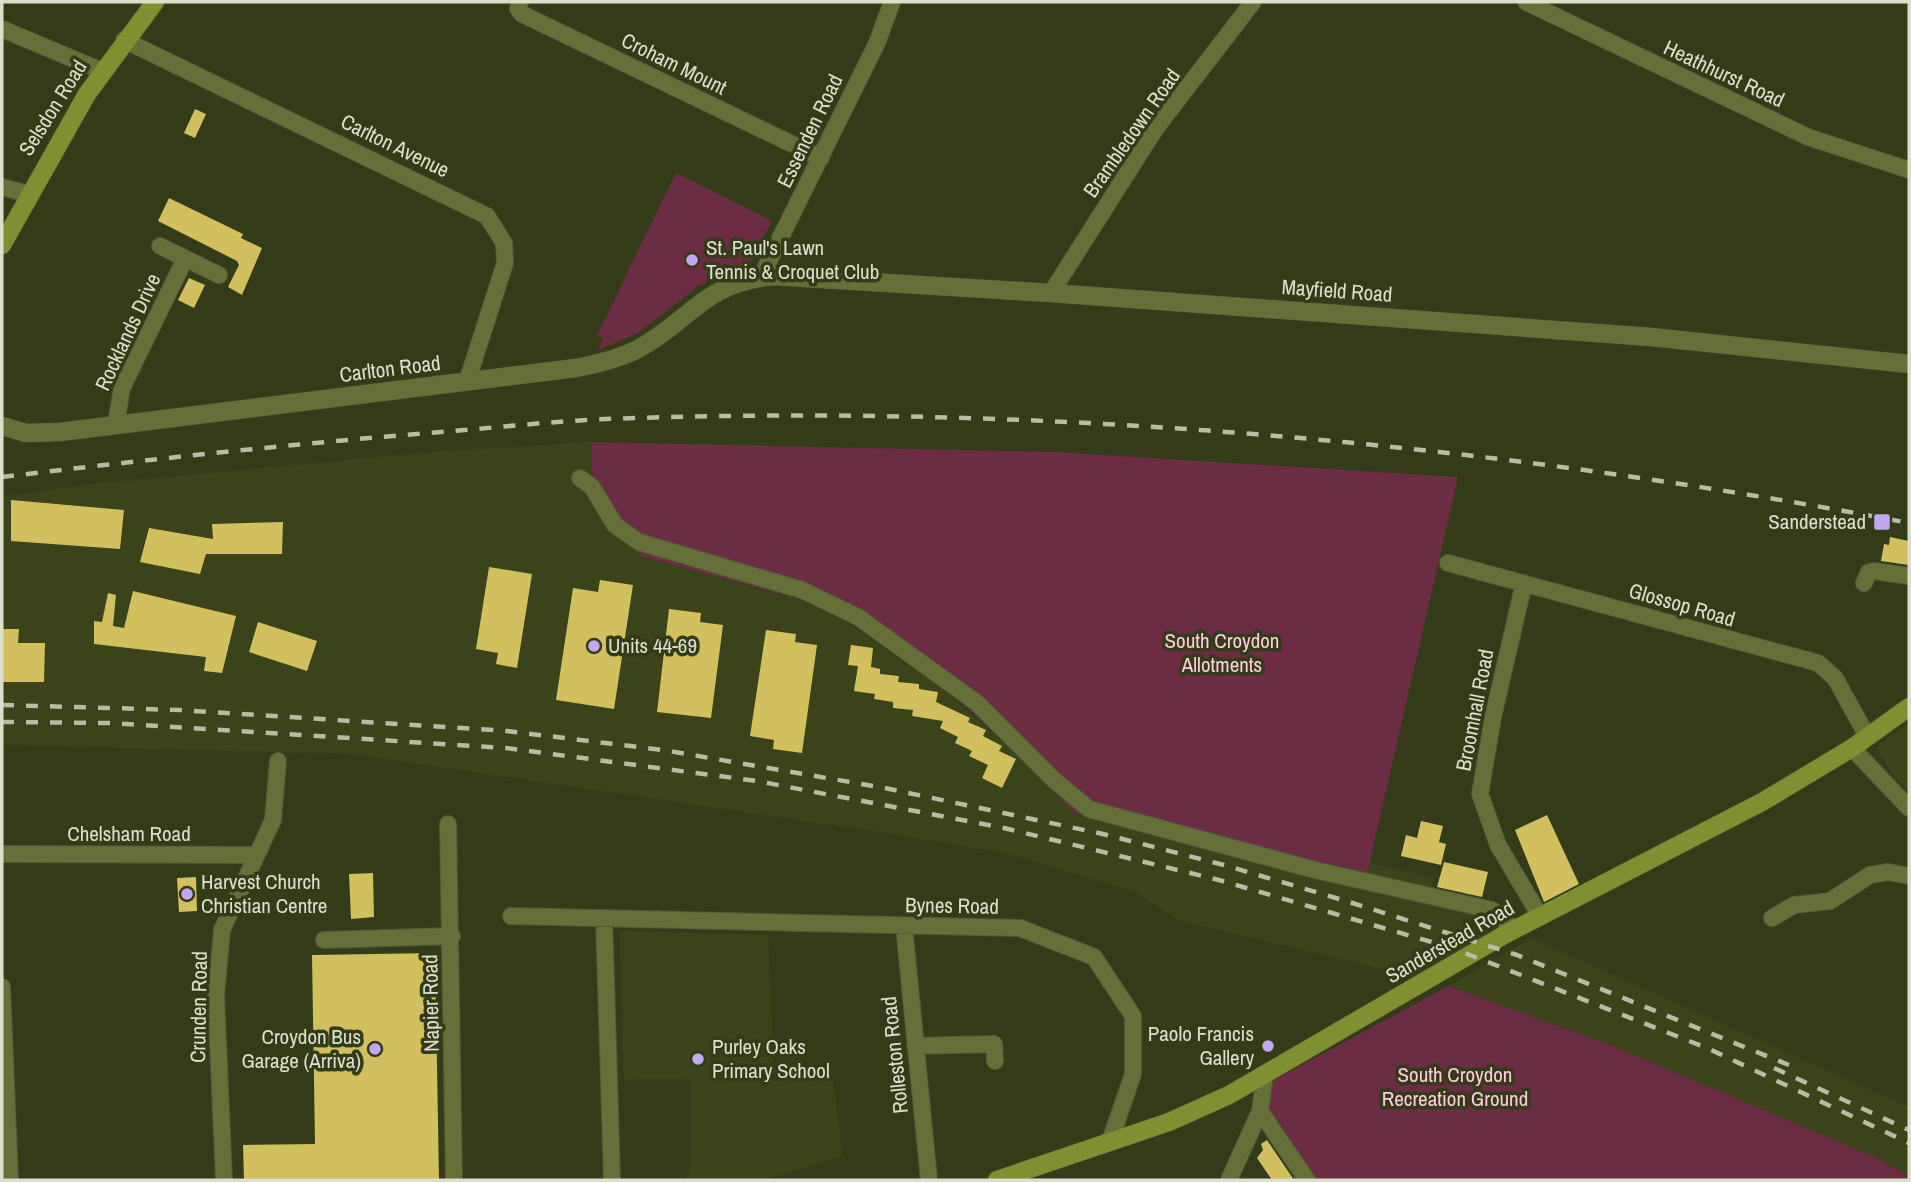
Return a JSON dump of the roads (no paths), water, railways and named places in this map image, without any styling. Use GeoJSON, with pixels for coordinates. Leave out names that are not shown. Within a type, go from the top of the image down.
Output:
{"type":"FeatureCollection","features":[{"type":"Feature","properties":{"kind":"main road","name":"Selsdon Road"},"geometry":{"type":"LineString","coordinates":[[2,245],[28,194],[102,71],[155,2]]}},
{"type":"Feature","properties":{"kind":"main road","name":"Sanderstead Road"},"geometry":{"type":"LineString","coordinates":[[997,1180],[1169,1122],[1265,1074],[1514,930],[1762,802],[1852,748],[1909,707]]}},
{"type":"Feature","properties":{"kind":"street","name":"Croham Mount"},"geometry":{"type":"LineString","coordinates":[[520,2],[518,9],[522,14],[821,158]]}},
{"type":"Feature","properties":{"kind":"street","name":"Essenden Road"},"geometry":{"type":"LineString","coordinates":[[761,277],[877,43],[892,2]]}},
{"type":"Feature","properties":{"kind":"street","name":"Brambledown Road"},"geometry":{"type":"LineString","coordinates":[[1051,293],[1156,128],[1253,2]]}},
{"type":"Feature","properties":{"kind":"street","name":"Heathhurst Road"},"geometry":{"type":"LineString","coordinates":[[1526,2],[1808,137],[1909,170]]}},
{"type":"Feature","properties":{"kind":"street"},"geometry":{"type":"LineString","coordinates":[[2,29],[102,71]]}},
{"type":"Feature","properties":{"kind":"street","name":"Carlton Avenue"},"geometry":{"type":"LineString","coordinates":[[124,40],[487,216],[504,243],[505,263],[467,382]]}},
{"type":"Feature","properties":{"kind":"street"},"geometry":{"type":"LineString","coordinates":[[2,187],[28,194]]}},
{"type":"Feature","properties":{"kind":"street","name":"Rocklands Drive"},"geometry":{"type":"LineString","coordinates":[[160,246],[219,275]]}},
{"type":"Feature","properties":{"kind":"street","name":"Rocklands Drive"},"geometry":{"type":"LineString","coordinates":[[116,424],[122,388],[185,259]]}},
{"type":"Feature","properties":{"kind":"street","name":"Mayfield Road"},"geometry":{"type":"LineString","coordinates":[[761,277],[802,276],[1651,337],[1909,364]]}},
{"type":"Feature","properties":{"kind":"street","name":"Carlton Road"},"geometry":{"type":"LineString","coordinates":[[2,425],[34,433],[576,368],[619,357],[645,344],[710,294],[761,277]]}},
{"type":"Feature","properties":{"kind":"street"},"geometry":{"type":"LineString","coordinates":[[580,478],[592,487],[615,525],[639,542],[802,590],[858,617],[977,703],[1054,780],[1089,809],[1315,870],[1492,910],[1514,930]]}},
{"type":"Feature","properties":{"kind":"street","name":"Glossop Road"},"geometry":{"type":"LineString","coordinates":[[1448,563],[1818,663],[1835,678],[1867,736]]}},
{"type":"Feature","properties":{"kind":"street"},"geometry":{"type":"LineString","coordinates":[[1864,583],[1869,572],[1874,571],[1909,576]]}},
{"type":"Feature","properties":{"kind":"street","name":"Broomhall Road"},"geometry":{"type":"LineString","coordinates":[[1524,583],[1493,717],[1480,794],[1498,845],[1540,916]]}},
{"type":"Feature","properties":{"kind":"street"},"geometry":{"type":"LineString","coordinates":[[1852,748],[1909,808]]}},
{"type":"Feature","properties":{"kind":"street","name":"Crunden Road"},"geometry":{"type":"LineString","coordinates":[[223,1180],[216,996],[222,930],[273,820],[278,761]]}},
{"type":"Feature","properties":{"kind":"street","name":"Napier Road"},"geometry":{"type":"LineString","coordinates":[[448,824],[452,936],[454,1180]]}},
{"type":"Feature","properties":{"kind":"street","name":"Chelsham Road"},"geometry":{"type":"LineString","coordinates":[[2,854],[256,855]]}},
{"type":"Feature","properties":{"kind":"street"},"geometry":{"type":"LineString","coordinates":[[1773,918],[1794,905],[1830,901],[1870,875],[1888,872],[1909,876]]}},
{"type":"Feature","properties":{"kind":"street","name":"Bynes Road"},"geometry":{"type":"LineString","coordinates":[[511,916],[1020,928],[1094,957],[1133,1016],[1133,1074],[1110,1141]]}},
{"type":"Feature","properties":{"kind":"street"},"geometry":{"type":"LineString","coordinates":[[604,918],[612,1180]]}},
{"type":"Feature","properties":{"kind":"street","name":"Rolleston Road"},"geometry":{"type":"LineString","coordinates":[[904,926],[929,1180]]}},
{"type":"Feature","properties":{"kind":"street"},"geometry":{"type":"LineString","coordinates":[[324,940],[452,936]]}},
{"type":"Feature","properties":{"kind":"street"},"geometry":{"type":"LineString","coordinates":[[2,987],[10,1180]]}},
{"type":"Feature","properties":{"kind":"street"},"geometry":{"type":"LineString","coordinates":[[915,1046],[994,1044],[995,1061]]}},
{"type":"Feature","properties":{"kind":"street"},"geometry":{"type":"LineString","coordinates":[[1229,1180],[1260,1111],[1265,1074]]}},
{"type":"Feature","properties":{"kind":"street"},"geometry":{"type":"LineString","coordinates":[[1260,1111],[1307,1180]]}},
{"type":"Feature","properties":{"kind":"railway"},"geometry":{"type":"LineString","coordinates":[[2,477],[283,446],[568,421],[770,416],[933,417],[1097,424],[1424,450],[1586,470],[1909,523]]}},
{"type":"Feature","properties":{"kind":"railway"},"geometry":{"type":"LineString","coordinates":[[2,705],[180,710],[507,731],[663,750],[885,788],[1103,834],[1224,865],[1346,901],[1517,955],[1789,1065]]}},
{"type":"Feature","properties":{"kind":"railway"},"geometry":{"type":"LineString","coordinates":[[2,722],[111,723],[506,748],[757,781],[1004,828],[1219,880],[1452,948],[1707,1048],[1909,1143]]}},
{"type":"Feature","properties":{"kind":"railway"},"geometry":{"type":"LineString","coordinates":[[1774,1068],[1909,1130]]}},
{"type":"Feature","properties":{"kind":"place","name":"St. Paul's Lawn Tennis & Croquet Club"},"geometry":{"type":"Point","coordinates":[692,260]}},
{"type":"Feature","properties":{"kind":"place","name":"Sanderstead"},"geometry":{"type":"Point","coordinates":[1882,522]}},
{"type":"Feature","properties":{"kind":"place","name":"Units 44-69"},"geometry":{"type":"Point","coordinates":[594,646]}},
{"type":"Feature","properties":{"kind":"place","name":"Harvest Church Christian Centre"},"geometry":{"type":"Point","coordinates":[187,894]}},
{"type":"Feature","properties":{"kind":"place","name":"Paolo Francis Gallery"},"geometry":{"type":"Point","coordinates":[1268,1046]}},
{"type":"Feature","properties":{"kind":"place","name":"Croydon Bus Garage (Arriva)"},"geometry":{"type":"Point","coordinates":[375,1049]}},
{"type":"Feature","properties":{"kind":"place","name":"Purley Oaks Primary School"},"geometry":{"type":"Point","coordinates":[698,1059]}},
{"type":"Feature","properties":{"kind":"park label","name":"South Croydon Allotments"},"geometry":{"type":"Point","coordinates":[1222,653]}},
{"type":"Feature","properties":{"kind":"park label","name":"South Croydon Recreation Ground"},"geometry":{"type":"Point","coordinates":[1455,1087]}}]}
